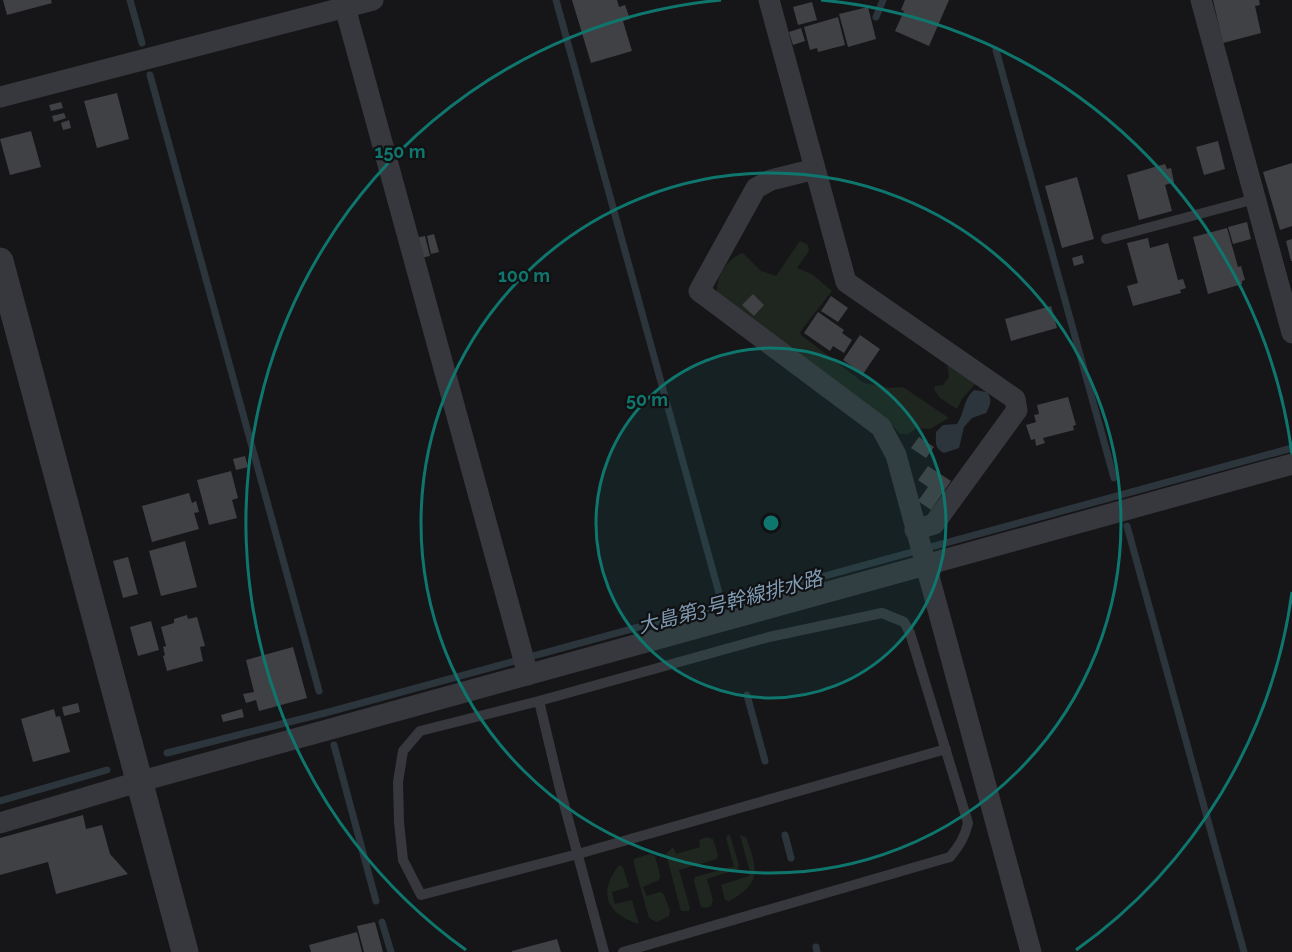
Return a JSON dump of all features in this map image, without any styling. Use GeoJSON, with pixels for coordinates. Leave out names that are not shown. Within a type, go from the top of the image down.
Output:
{"type":"FeatureCollection","features":[{"type":"Feature","properties":{"kind":"street"},"geometry":{"type":"LineString","coordinates":[[0,98],[344,4],[374,0]]}},
{"type":"Feature","properties":{"kind":"street"},"geometry":{"type":"LineString","coordinates":[[769,0],[846,282],[1015,399],[1017,410],[934,524],[916,534]]}},
{"type":"Feature","properties":{"kind":"street"},"geometry":{"type":"LineString","coordinates":[[1200,0],[1292,333]]}},
{"type":"Feature","properties":{"kind":"street"},"geometry":{"type":"LineString","coordinates":[[344,4],[527,672]]}},
{"type":"Feature","properties":{"kind":"street"},"geometry":{"type":"LineString","coordinates":[[815,169],[771,180],[756,188],[699,291],[881,427],[896,455],[1031,952]]}},
{"type":"Feature","properties":{"kind":"street"},"geometry":{"type":"LineString","coordinates":[[0,261],[185,952]]}},
{"type":"Feature","properties":{"kind":"street"},"geometry":{"type":"LineString","coordinates":[[0,823],[527,672],[924,562],[1292,464]]}},
{"type":"Feature","properties":{"kind":"lane"},"geometry":{"type":"LineString","coordinates":[[1106,239],[1255,199]]}},
{"type":"Feature","properties":{"kind":"lane"},"geometry":{"type":"LineString","coordinates":[[622,952],[950,857],[966,834],[968,823],[946,749],[910,633],[904,622],[882,613],[769,637],[539,701],[420,731],[403,752],[398,782],[403,860],[421,895],[578,854],[946,749]]}},
{"type":"Feature","properties":{"kind":"lane"},"geometry":{"type":"LineString","coordinates":[[539,701],[604,952]]}},
{"type":"Feature","properties":{"kind":"shaded area"},"geometry":{"type":"Polygon","coordinates":[[[800,241],[808,245],[809,251],[797,268],[812,274],[832,291],[800,332],[801,335],[864,383],[890,388],[903,387],[949,418],[930,429],[917,428],[908,434],[900,434],[888,421],[717,292],[724,268],[738,255],[743,253],[761,271],[776,276],[800,241]]]}},
{"type":"Feature","properties":{"kind":"shaded area"},"geometry":{"type":"Polygon","coordinates":[[[947,363],[977,382],[962,399],[957,409],[940,398],[934,389],[935,386],[943,385],[949,377],[947,363]]]}},
{"type":"Feature","properties":{"kind":"shaded area"},"geometry":{"type":"Polygon","coordinates":[[[974,390],[987,392],[990,405],[986,413],[972,418],[964,427],[959,448],[944,453],[937,447],[936,432],[943,425],[957,424],[974,390]]]}},
{"type":"Feature","properties":{"kind":"shaded area"},"geometry":{"type":"Polygon","coordinates":[[[730,835],[739,865],[738,869],[707,879],[713,900],[711,906],[701,907],[695,877],[734,866],[726,838],[730,835]]]}},
{"type":"Feature","properties":{"kind":"shaded area"},"geometry":{"type":"Polygon","coordinates":[[[740,835],[746,837],[753,858],[754,874],[748,888],[729,901],[725,900],[721,885],[749,876],[750,872],[740,835]]]}},
{"type":"Feature","properties":{"kind":"shaded area"},"geometry":{"type":"Polygon","coordinates":[[[707,837],[713,839],[717,859],[679,870],[690,908],[689,911],[681,911],[666,854],[673,847],[676,854],[700,847],[699,840],[707,837]]]}},
{"type":"Feature","properties":{"kind":"shaded area"},"geometry":{"type":"Polygon","coordinates":[[[650,854],[655,856],[660,875],[659,880],[643,887],[647,896],[663,893],[670,910],[669,916],[657,922],[649,918],[634,864],[634,859],[650,854]]]}},
{"type":"Feature","properties":{"kind":"shaded area"},"geometry":{"type":"Polygon","coordinates":[[[619,865],[623,867],[629,887],[612,892],[615,904],[632,900],[639,924],[619,914],[609,901],[608,885],[619,865]]]}},
{"type":"Feature","properties":{"kind":"building"},"geometry":{"type":"Polygon","coordinates":[[[3,0],[51,0],[52,3],[7,15],[3,0]]]}},
{"type":"Feature","properties":{"kind":"building"},"geometry":{"type":"Polygon","coordinates":[[[572,0],[617,0],[619,7],[625,5],[630,19],[623,21],[632,51],[591,63],[572,0]]]}},
{"type":"Feature","properties":{"kind":"building"},"geometry":{"type":"Polygon","coordinates":[[[905,0],[949,0],[929,46],[895,31],[904,11],[901,10],[905,0]]]}},
{"type":"Feature","properties":{"kind":"building"},"geometry":{"type":"Polygon","coordinates":[[[1213,0],[1259,0],[1260,5],[1255,6],[1261,33],[1223,43],[1213,0]]]}},
{"type":"Feature","properties":{"kind":"building"},"geometry":{"type":"Polygon","coordinates":[[[812,2],[817,20],[798,25],[793,7],[812,2]]]}},
{"type":"Feature","properties":{"kind":"building"},"geometry":{"type":"Polygon","coordinates":[[[868,7],[876,39],[848,47],[839,14],[868,7]]]}},
{"type":"Feature","properties":{"kind":"building"},"geometry":{"type":"Polygon","coordinates":[[[838,17],[845,45],[818,52],[817,48],[810,50],[804,27],[838,17]]]}},
{"type":"Feature","properties":{"kind":"building"},"geometry":{"type":"Polygon","coordinates":[[[801,28],[805,41],[793,45],[789,32],[801,28]]]}},
{"type":"Feature","properties":{"kind":"building"},"geometry":{"type":"Polygon","coordinates":[[[117,93],[129,139],[97,148],[84,101],[117,93]]]}},
{"type":"Feature","properties":{"kind":"building"},"geometry":{"type":"Polygon","coordinates":[[[61,102],[63,108],[51,111],[49,105],[61,102]]]}},
{"type":"Feature","properties":{"kind":"building"},"geometry":{"type":"Polygon","coordinates":[[[64,113],[66,118],[54,122],[52,116],[64,113]]]}},
{"type":"Feature","properties":{"kind":"building"},"geometry":{"type":"Polygon","coordinates":[[[69,120],[71,128],[63,130],[61,123],[69,120]]]}},
{"type":"Feature","properties":{"kind":"building"},"geometry":{"type":"Polygon","coordinates":[[[31,131],[41,167],[10,175],[0,139],[31,131]]]}},
{"type":"Feature","properties":{"kind":"building"},"geometry":{"type":"Polygon","coordinates":[[[1218,141],[1225,169],[1204,175],[1196,147],[1218,141]]]}},
{"type":"Feature","properties":{"kind":"building"},"geometry":{"type":"Polygon","coordinates":[[[1292,163],[1292,226],[1280,230],[1263,172],[1292,163]]]}},
{"type":"Feature","properties":{"kind":"building"},"geometry":{"type":"Polygon","coordinates":[[[1165,164],[1167,169],[1171,168],[1174,182],[1165,185],[1172,211],[1139,220],[1127,175],[1165,164]]]}},
{"type":"Feature","properties":{"kind":"building"},"geometry":{"type":"Polygon","coordinates":[[[1077,177],[1094,239],[1062,248],[1045,186],[1077,177]]]}},
{"type":"Feature","properties":{"kind":"building"},"geometry":{"type":"Polygon","coordinates":[[[1247,222],[1251,239],[1233,244],[1228,227],[1247,222]]]}},
{"type":"Feature","properties":{"kind":"building"},"geometry":{"type":"Polygon","coordinates":[[[1227,228],[1238,267],[1241,266],[1245,280],[1242,284],[1208,294],[1193,237],[1227,228]]]}},
{"type":"Feature","properties":{"kind":"building"},"geometry":{"type":"Polygon","coordinates":[[[434,234],[439,252],[431,254],[427,236],[434,234]]]}},
{"type":"Feature","properties":{"kind":"building"},"geometry":{"type":"Polygon","coordinates":[[[425,236],[430,256],[421,258],[415,238],[425,236]]]}},
{"type":"Feature","properties":{"kind":"building"},"geometry":{"type":"Polygon","coordinates":[[[1148,238],[1150,248],[1168,243],[1178,280],[1183,279],[1186,288],[1180,290],[1181,293],[1133,306],[1127,286],[1138,283],[1127,243],[1148,238]]]}},
{"type":"Feature","properties":{"kind":"building"},"geometry":{"type":"Polygon","coordinates":[[[1292,239],[1292,261],[1291,261],[1286,241],[1292,239]]]}},
{"type":"Feature","properties":{"kind":"building"},"geometry":{"type":"Polygon","coordinates":[[[1082,255],[1084,263],[1074,266],[1072,258],[1082,255]]]}},
{"type":"Feature","properties":{"kind":"building"},"geometry":{"type":"Polygon","coordinates":[[[753,294],[764,305],[754,316],[742,305],[753,294]]]}},
{"type":"Feature","properties":{"kind":"building"},"geometry":{"type":"Polygon","coordinates":[[[831,296],[848,308],[838,322],[821,311],[831,296]]]}},
{"type":"Feature","properties":{"kind":"building"},"geometry":{"type":"Polygon","coordinates":[[[1051,306],[1057,328],[1011,341],[1005,319],[1051,306]]]}},
{"type":"Feature","properties":{"kind":"building"},"geometry":{"type":"Polygon","coordinates":[[[818,312],[844,330],[842,333],[852,340],[844,353],[833,346],[830,351],[804,333],[818,312]]]}},
{"type":"Feature","properties":{"kind":"building"},"geometry":{"type":"Polygon","coordinates":[[[860,335],[880,349],[863,374],[843,360],[860,335]]]}},
{"type":"Feature","properties":{"kind":"building"},"geometry":{"type":"Polygon","coordinates":[[[1068,397],[1076,425],[1073,426],[1074,430],[1043,438],[1045,443],[1036,446],[1035,439],[1031,440],[1026,425],[1036,422],[1034,415],[1039,414],[1037,405],[1068,397]]]}},
{"type":"Feature","properties":{"kind":"building"},"geometry":{"type":"Polygon","coordinates":[[[919,437],[934,447],[926,458],[911,448],[919,437]]]}},
{"type":"Feature","properties":{"kind":"building"},"geometry":{"type":"Polygon","coordinates":[[[245,456],[248,467],[236,470],[233,459],[245,456]]]}},
{"type":"Feature","properties":{"kind":"building"},"geometry":{"type":"Polygon","coordinates":[[[928,466],[951,481],[931,510],[918,501],[928,487],[918,480],[928,466]]]}},
{"type":"Feature","properties":{"kind":"building"},"geometry":{"type":"Polygon","coordinates":[[[231,471],[238,498],[232,500],[237,518],[209,525],[197,480],[231,471]]]}},
{"type":"Feature","properties":{"kind":"building"},"geometry":{"type":"Polygon","coordinates":[[[189,493],[192,503],[196,501],[199,512],[194,513],[199,529],[152,542],[142,506],[189,493]]]}},
{"type":"Feature","properties":{"kind":"building"},"geometry":{"type":"Polygon","coordinates":[[[185,541],[197,587],[161,596],[149,551],[185,541]]]}},
{"type":"Feature","properties":{"kind":"building"},"geometry":{"type":"Polygon","coordinates":[[[128,557],[138,594],[123,598],[113,561],[128,557]]]}},
{"type":"Feature","properties":{"kind":"building"},"geometry":{"type":"Polygon","coordinates":[[[187,615],[188,619],[197,617],[205,646],[200,647],[203,661],[167,671],[163,656],[165,655],[163,647],[166,646],[161,627],[174,623],[174,619],[187,615]]]}},
{"type":"Feature","properties":{"kind":"building"},"geometry":{"type":"Polygon","coordinates":[[[151,621],[159,650],[138,656],[130,627],[151,621]]]}},
{"type":"Feature","properties":{"kind":"building"},"geometry":{"type":"Polygon","coordinates":[[[293,647],[307,698],[259,711],[256,700],[246,703],[243,694],[254,692],[246,660],[293,647]]]}},
{"type":"Feature","properties":{"kind":"building"},"geometry":{"type":"Polygon","coordinates":[[[78,703],[80,712],[64,716],[62,707],[78,703]]]}},
{"type":"Feature","properties":{"kind":"building"},"geometry":{"type":"Polygon","coordinates":[[[54,709],[56,717],[60,716],[70,752],[33,762],[21,719],[54,709]]]}},
{"type":"Feature","properties":{"kind":"building"},"geometry":{"type":"Polygon","coordinates":[[[242,709],[244,717],[223,722],[221,715],[242,709]]]}},
{"type":"Feature","properties":{"kind":"building"},"geometry":{"type":"Polygon","coordinates":[[[83,815],[86,829],[102,825],[110,854],[128,874],[56,894],[48,862],[0,875],[0,838],[83,815]]]}},
{"type":"Feature","properties":{"kind":"building"},"geometry":{"type":"Polygon","coordinates":[[[375,922],[383,952],[364,952],[357,926],[375,922]]]}},
{"type":"Feature","properties":{"kind":"building"},"geometry":{"type":"Polygon","coordinates":[[[357,932],[362,952],[311,952],[309,945],[357,932]]]}},
{"type":"Feature","properties":{"kind":"building"},"geometry":{"type":"Polygon","coordinates":[[[557,939],[561,952],[512,952],[512,951],[557,939]]]}},
{"type":"Feature","properties":{"kind":"waterway"},"geometry":{"type":"LineString","coordinates":[[130,0],[142,43]]}},
{"type":"Feature","properties":{"kind":"waterway"},"geometry":{"type":"LineString","coordinates":[[556,0],[722,604]]}},
{"type":"Feature","properties":{"kind":"waterway"},"geometry":{"type":"LineString","coordinates":[[876,17],[883,0]]}},
{"type":"Feature","properties":{"kind":"waterway"},"geometry":{"type":"LineString","coordinates":[[996,50],[1114,478]]}},
{"type":"Feature","properties":{"kind":"waterway"},"geometry":{"type":"LineString","coordinates":[[150,75],[319,691]]}},
{"type":"Feature","properties":{"kind":"waterway","name":"大島第3号幹線排水路"},"geometry":{"type":"LineString","coordinates":[[167,753],[325,713],[1292,448]]}},
{"type":"Feature","properties":{"kind":"waterway"},"geometry":{"type":"LineString","coordinates":[[1127,526],[1244,952]]}},
{"type":"Feature","properties":{"kind":"waterway"},"geometry":{"type":"LineString","coordinates":[[747,695],[765,761]]}},
{"type":"Feature","properties":{"kind":"waterway"},"geometry":{"type":"LineString","coordinates":[[334,745],[376,901]]}},
{"type":"Feature","properties":{"kind":"waterway"},"geometry":{"type":"LineString","coordinates":[[0,801],[107,770]]}},
{"type":"Feature","properties":{"kind":"waterway"},"geometry":{"type":"LineString","coordinates":[[785,835],[791,858]]}},
{"type":"Feature","properties":{"kind":"waterway"},"geometry":{"type":"LineString","coordinates":[[382,922],[391,952]]}},
{"type":"Feature","properties":{"kind":"waterway"},"geometry":{"type":"LineString","coordinates":[[816,947],[817,952]]}}]}
